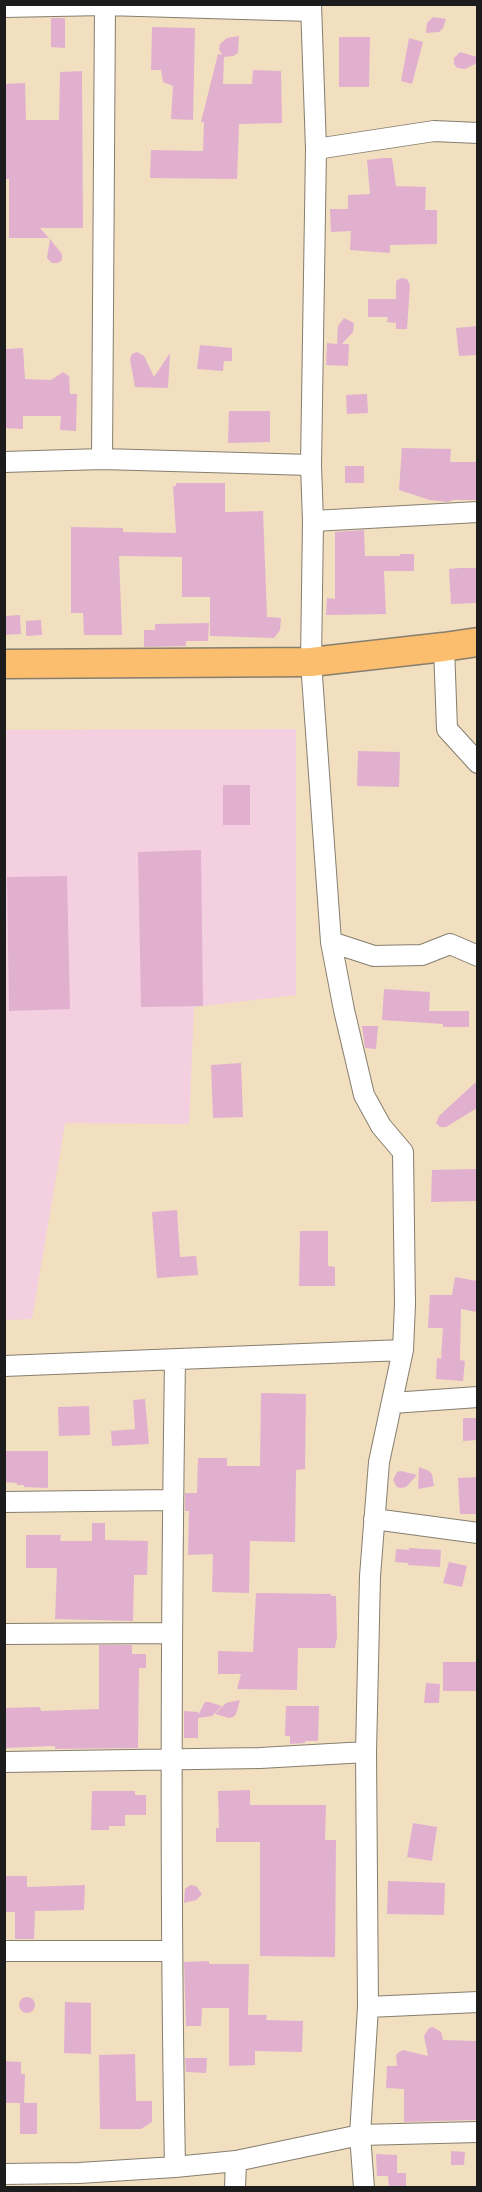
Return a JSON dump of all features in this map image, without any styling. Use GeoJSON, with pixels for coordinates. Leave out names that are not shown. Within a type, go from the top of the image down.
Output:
{"type":"FeatureCollection","features":[{"type":"Feature","properties":{"kind":"highway"},"geometry":{"type":"LineString","coordinates":[[4,664],[311,662],[477,642]]}},
{"type":"Feature","properties":{"kind":"street"},"geometry":{"type":"LineString","coordinates":[[102,459],[105,5]]}},
{"type":"Feature","properties":{"kind":"street"},"geometry":{"type":"LineString","coordinates":[[4,7],[105,5],[311,8],[316,149],[311,465],[313,521],[311,662],[331,942],[364,1095],[381,1126],[403,1152],[405,1305],[403,1350],[379,1462],[370,1576],[366,1752],[368,2007],[360,2135],[364,2187]]}},
{"type":"Feature","properties":{"kind":"street"},"geometry":{"type":"LineString","coordinates":[[316,149],[434,131],[477,133]]}},
{"type":"Feature","properties":{"kind":"street"},"geometry":{"type":"LineString","coordinates":[[4,462],[102,459],[311,465]]}},
{"type":"Feature","properties":{"kind":"street"},"geometry":{"type":"LineString","coordinates":[[313,521],[477,512]]}},
{"type":"Feature","properties":{"kind":"street"},"geometry":{"type":"LineString","coordinates":[[444,647],[447,729],[477,763]]}},
{"type":"Feature","properties":{"kind":"street"},"geometry":{"type":"LineString","coordinates":[[331,942],[374,956],[422,955],[450,944],[477,956]]}},
{"type":"Feature","properties":{"kind":"street"},"geometry":{"type":"LineString","coordinates":[[4,1366],[403,1350]]}},
{"type":"Feature","properties":{"kind":"street"},"geometry":{"type":"LineString","coordinates":[[175,1360],[171,1633],[171,1951],[176,2167]]}},
{"type":"Feature","properties":{"kind":"street"},"geometry":{"type":"LineString","coordinates":[[392,1403],[477,1397]]}},
{"type":"Feature","properties":{"kind":"street"},"geometry":{"type":"LineString","coordinates":[[4,1502],[173,1500]]}},
{"type":"Feature","properties":{"kind":"street"},"geometry":{"type":"LineString","coordinates":[[374,1519],[477,1533]]}},
{"type":"Feature","properties":{"kind":"street"},"geometry":{"type":"LineString","coordinates":[[4,1634],[171,1633]]}},
{"type":"Feature","properties":{"kind":"street"},"geometry":{"type":"LineString","coordinates":[[4,1762],[260,1758],[366,1752]]}},
{"type":"Feature","properties":{"kind":"street"},"geometry":{"type":"LineString","coordinates":[[4,1951],[171,1951]]}},
{"type":"Feature","properties":{"kind":"street"},"geometry":{"type":"LineString","coordinates":[[368,2007],[477,2002]]}},
{"type":"Feature","properties":{"kind":"street"},"geometry":{"type":"LineString","coordinates":[[4,2174],[79,2180],[236,2161],[360,2135],[477,2132]]}},
{"type":"Feature","properties":{"kind":"street"},"geometry":{"type":"LineString","coordinates":[[235,2187],[236,2161]]}},
{"type":"Feature","properties":{"kind":"shaded area"},"geometry":{"type":"Polygon","coordinates":[[[296,729],[296,995],[194,1007],[189,1124],[65,1123],[32,1319],[5,1320],[4,730],[296,729]]]}},
{"type":"Feature","properties":{"kind":"building"},"geometry":{"type":"Polygon","coordinates":[[[433,17],[446,19],[443,28],[439,32],[426,33],[427,23],[433,17]]]}},
{"type":"Feature","properties":{"kind":"building"},"geometry":{"type":"Polygon","coordinates":[[[51,18],[65,18],[65,48],[51,47],[51,18]]]}},
{"type":"Feature","properties":{"kind":"building"},"geometry":{"type":"Polygon","coordinates":[[[152,27],[195,28],[193,120],[171,119],[173,86],[163,82],[161,70],[151,70],[152,27]]]}},
{"type":"Feature","properties":{"kind":"building"},"geometry":{"type":"Polygon","coordinates":[[[239,36],[238,53],[224,57],[223,84],[252,84],[253,70],[281,71],[282,123],[239,124],[237,179],[150,178],[151,150],[203,151],[204,122],[201,122],[218,54],[222,55],[219,49],[220,44],[227,38],[239,36]]]}},
{"type":"Feature","properties":{"kind":"building"},"geometry":{"type":"Polygon","coordinates":[[[339,37],[370,37],[369,87],[339,87],[339,37]]]}},
{"type":"Feature","properties":{"kind":"building"},"geometry":{"type":"Polygon","coordinates":[[[409,38],[423,42],[412,84],[401,81],[409,38]]]}},
{"type":"Feature","properties":{"kind":"building"},"geometry":{"type":"Polygon","coordinates":[[[460,52],[477,57],[477,63],[465,69],[457,68],[454,58],[460,52]]]}},
{"type":"Feature","properties":{"kind":"building"},"geometry":{"type":"Polygon","coordinates":[[[82,71],[83,228],[40,228],[49,238],[9,238],[9,179],[4,179],[4,84],[25,83],[26,120],[59,120],[60,72],[82,71]]]}},
{"type":"Feature","properties":{"kind":"building"},"geometry":{"type":"Polygon","coordinates":[[[392,158],[396,186],[426,187],[425,210],[437,210],[437,244],[390,245],[390,253],[350,250],[351,231],[331,232],[330,209],[348,209],[348,195],[370,194],[367,160],[392,158]]]}},
{"type":"Feature","properties":{"kind":"building"},"geometry":{"type":"Polygon","coordinates":[[[50,239],[62,254],[62,260],[58,263],[52,263],[47,258],[50,239]]]}},
{"type":"Feature","properties":{"kind":"building"},"geometry":{"type":"Polygon","coordinates":[[[401,278],[407,279],[410,285],[407,329],[396,329],[396,323],[387,322],[388,317],[368,317],[368,299],[396,299],[396,281],[401,278]]]}},
{"type":"Feature","properties":{"kind":"building"},"geometry":{"type":"Polygon","coordinates":[[[344,318],[354,323],[353,332],[342,344],[349,344],[348,366],[326,365],[327,343],[337,344],[338,326],[344,318]]]}},
{"type":"Feature","properties":{"kind":"building"},"geometry":{"type":"Polygon","coordinates":[[[477,326],[477,355],[459,356],[456,328],[477,326]]]}},
{"type":"Feature","properties":{"kind":"building"},"geometry":{"type":"Polygon","coordinates":[[[200,345],[232,348],[232,361],[224,361],[223,371],[197,369],[200,345]]]}},
{"type":"Feature","properties":{"kind":"building"},"geometry":{"type":"Polygon","coordinates":[[[23,348],[25,379],[51,380],[63,372],[69,376],[70,394],[77,394],[76,431],[60,430],[61,416],[23,416],[23,429],[4,428],[6,349],[23,348]]]}},
{"type":"Feature","properties":{"kind":"building"},"geometry":{"type":"Polygon","coordinates":[[[137,352],[144,356],[154,377],[170,353],[168,388],[135,387],[130,359],[132,354],[137,352]]]}},
{"type":"Feature","properties":{"kind":"building"},"geometry":{"type":"Polygon","coordinates":[[[367,394],[368,413],[347,414],[346,395],[367,394]]]}},
{"type":"Feature","properties":{"kind":"building"},"geometry":{"type":"Polygon","coordinates":[[[229,411],[270,411],[270,442],[228,443],[229,411]]]}},
{"type":"Feature","properties":{"kind":"building"},"geometry":{"type":"Polygon","coordinates":[[[402,448],[451,449],[450,462],[477,462],[477,500],[447,502],[430,500],[399,490],[402,448]]]}},
{"type":"Feature","properties":{"kind":"building"},"geometry":{"type":"Polygon","coordinates":[[[345,466],[364,466],[364,483],[345,483],[345,466]]]}},
{"type":"Feature","properties":{"kind":"building"},"geometry":{"type":"Polygon","coordinates":[[[176,483],[225,483],[225,512],[263,511],[267,617],[281,618],[280,630],[274,638],[210,636],[210,597],[182,597],[182,557],[123,556],[119,556],[122,635],[84,635],[83,613],[71,613],[71,527],[123,528],[123,532],[176,533],[173,486],[176,486],[176,483]]]}},
{"type":"Feature","properties":{"kind":"building"},"geometry":{"type":"Polygon","coordinates":[[[364,530],[365,556],[414,554],[414,571],[384,571],[386,614],[326,615],[327,598],[335,599],[335,532],[364,530]]]}},
{"type":"Feature","properties":{"kind":"building"},"geometry":{"type":"Polygon","coordinates":[[[477,568],[476,603],[451,604],[449,569],[477,568]]]}},
{"type":"Feature","properties":{"kind":"building"},"geometry":{"type":"Polygon","coordinates":[[[20,615],[21,634],[4,635],[4,616],[20,615]]]}},
{"type":"Feature","properties":{"kind":"building"},"geometry":{"type":"Polygon","coordinates":[[[41,620],[42,635],[26,636],[26,621],[41,620]]]}},
{"type":"Feature","properties":{"kind":"building"},"geometry":{"type":"Polygon","coordinates":[[[209,623],[208,641],[186,641],[186,646],[144,647],[144,630],[155,630],[155,624],[209,623]]]}},
{"type":"Feature","properties":{"kind":"building"},"geometry":{"type":"Polygon","coordinates":[[[358,751],[400,752],[399,787],[357,786],[358,751]]]}},
{"type":"Feature","properties":{"kind":"building"},"geometry":{"type":"Polygon","coordinates":[[[223,785],[250,785],[250,825],[223,825],[223,785]]]}},
{"type":"Feature","properties":{"kind":"building"},"geometry":{"type":"Polygon","coordinates":[[[201,850],[203,1006],[141,1007],[138,852],[201,850]]]}},
{"type":"Feature","properties":{"kind":"building"},"geometry":{"type":"Polygon","coordinates":[[[67,876],[70,1009],[9,1011],[7,877],[67,876]]]}},
{"type":"Feature","properties":{"kind":"building"},"geometry":{"type":"Polygon","coordinates":[[[384,989],[430,992],[429,1011],[469,1011],[469,1027],[443,1027],[443,1024],[382,1020],[384,989]]]}},
{"type":"Feature","properties":{"kind":"building"},"geometry":{"type":"Polygon","coordinates":[[[362,1026],[378,1026],[376,1049],[365,1048],[362,1026]]]}},
{"type":"Feature","properties":{"kind":"building"},"geometry":{"type":"Polygon","coordinates":[[[241,1063],[243,1117],[213,1118],[211,1065],[241,1063]]]}},
{"type":"Feature","properties":{"kind":"building"},"geometry":{"type":"Polygon","coordinates":[[[477,1081],[477,1108],[446,1127],[440,1127],[436,1123],[439,1116],[477,1081]]]}},
{"type":"Feature","properties":{"kind":"building"},"geometry":{"type":"Polygon","coordinates":[[[477,1169],[477,1201],[431,1202],[432,1170],[477,1169]]]}},
{"type":"Feature","properties":{"kind":"building"},"geometry":{"type":"Polygon","coordinates":[[[177,1210],[180,1257],[196,1256],[198,1275],[157,1278],[152,1212],[177,1210]]]}},
{"type":"Feature","properties":{"kind":"building"},"geometry":{"type":"Polygon","coordinates":[[[300,1231],[328,1231],[328,1266],[335,1267],[335,1286],[299,1286],[300,1231]]]}},
{"type":"Feature","properties":{"kind":"building"},"geometry":{"type":"Polygon","coordinates":[[[455,1277],[477,1281],[477,1312],[461,1309],[460,1360],[465,1361],[463,1381],[436,1379],[437,1358],[441,1359],[443,1328],[428,1328],[430,1295],[452,1295],[455,1277]]]}},
{"type":"Feature","properties":{"kind":"building"},"geometry":{"type":"Polygon","coordinates":[[[261,1393],[306,1394],[305,1469],[296,1470],[295,1542],[250,1541],[249,1593],[212,1592],[213,1554],[188,1555],[189,1511],[185,1511],[185,1493],[197,1493],[198,1458],[227,1458],[227,1466],[260,1466],[261,1393]]]}},
{"type":"Feature","properties":{"kind":"building"},"geometry":{"type":"Polygon","coordinates":[[[145,1399],[149,1444],[112,1446],[111,1431],[135,1429],[133,1400],[145,1399]]]}},
{"type":"Feature","properties":{"kind":"building"},"geometry":{"type":"Polygon","coordinates":[[[89,1406],[90,1435],[59,1436],[58,1407],[89,1406]]]}},
{"type":"Feature","properties":{"kind":"building"},"geometry":{"type":"Polygon","coordinates":[[[463,1418],[477,1418],[477,1440],[463,1441],[463,1418]]]}},
{"type":"Feature","properties":{"kind":"building"},"geometry":{"type":"Polygon","coordinates":[[[4,1451],[48,1451],[48,1488],[24,1487],[17,1483],[4,1482],[4,1451]]]}},
{"type":"Feature","properties":{"kind":"building"},"geometry":{"type":"Polygon","coordinates":[[[419,1467],[432,1474],[434,1486],[418,1489],[419,1467]]]}},
{"type":"Feature","properties":{"kind":"building"},"geometry":{"type":"Polygon","coordinates":[[[397,1472],[417,1475],[406,1487],[401,1488],[397,1487],[393,1480],[397,1472]]]}},
{"type":"Feature","properties":{"kind":"building"},"geometry":{"type":"Polygon","coordinates":[[[477,1477],[477,1514],[460,1514],[458,1478],[477,1477]]]}},
{"type":"Feature","properties":{"kind":"building"},"geometry":{"type":"Polygon","coordinates":[[[92,1523],[105,1523],[105,1540],[148,1541],[147,1575],[134,1575],[133,1621],[55,1619],[57,1568],[26,1568],[26,1535],[61,1535],[60,1541],[92,1541],[92,1523]]]}},
{"type":"Feature","properties":{"kind":"building"},"geometry":{"type":"Polygon","coordinates":[[[409,1548],[441,1550],[440,1567],[395,1562],[396,1549],[409,1550],[409,1548]]]}},
{"type":"Feature","properties":{"kind":"building"},"geometry":{"type":"Polygon","coordinates":[[[449,1562],[467,1566],[462,1587],[443,1583],[449,1562]]]}},
{"type":"Feature","properties":{"kind":"building"},"geometry":{"type":"Polygon","coordinates":[[[256,1593],[331,1594],[331,1596],[336,1596],[335,1648],[298,1648],[297,1690],[237,1689],[241,1674],[218,1674],[218,1651],[253,1652],[256,1593]]]}},
{"type":"Feature","properties":{"kind":"building"},"geometry":{"type":"Polygon","coordinates":[[[99,1645],[132,1645],[132,1654],[146,1654],[146,1668],[139,1668],[138,1748],[55,1749],[55,1746],[4,1748],[4,1708],[40,1707],[41,1711],[99,1709],[99,1645]]]}},
{"type":"Feature","properties":{"kind":"building"},"geometry":{"type":"Polygon","coordinates":[[[443,1662],[477,1662],[477,1691],[443,1691],[443,1662]]]}},
{"type":"Feature","properties":{"kind":"building"},"geometry":{"type":"Polygon","coordinates":[[[426,1683],[440,1684],[439,1703],[424,1703],[426,1683]]]}},
{"type":"Feature","properties":{"kind":"building"},"geometry":{"type":"Polygon","coordinates":[[[240,1700],[233,1717],[215,1714],[226,1703],[240,1700]]]}},
{"type":"Feature","properties":{"kind":"building"},"geometry":{"type":"Polygon","coordinates":[[[205,1702],[222,1706],[212,1716],[198,1718],[198,1738],[184,1738],[184,1711],[198,1712],[198,1715],[205,1702]]]}},
{"type":"Feature","properties":{"kind":"building"},"geometry":{"type":"Polygon","coordinates":[[[286,1706],[319,1706],[318,1741],[290,1744],[290,1736],[285,1736],[286,1706]]]}},
{"type":"Feature","properties":{"kind":"building"},"geometry":{"type":"Polygon","coordinates":[[[250,1790],[250,1805],[326,1805],[325,1840],[336,1840],[335,1957],[260,1956],[260,1842],[216,1842],[216,1828],[219,1828],[218,1791],[250,1790]]]}},
{"type":"Feature","properties":{"kind":"building"},"geometry":{"type":"Polygon","coordinates":[[[92,1791],[135,1791],[135,1795],[146,1795],[146,1815],[125,1815],[125,1826],[109,1826],[109,1830],[91,1830],[92,1791]]]}},
{"type":"Feature","properties":{"kind":"building"},"geometry":{"type":"Polygon","coordinates":[[[413,1823],[437,1827],[432,1861],[407,1857],[413,1823]]]}},
{"type":"Feature","properties":{"kind":"building"},"geometry":{"type":"Polygon","coordinates":[[[4,1876],[27,1876],[27,1887],[85,1885],[84,1910],[35,1911],[34,1939],[15,1939],[15,1912],[4,1912],[4,1876]]]}},
{"type":"Feature","properties":{"kind":"building"},"geometry":{"type":"Polygon","coordinates":[[[388,1881],[445,1883],[444,1915],[387,1914],[388,1881]]]}},
{"type":"Feature","properties":{"kind":"building"},"geometry":{"type":"Polygon","coordinates":[[[190,1885],[196,1886],[202,1894],[196,1900],[184,1903],[185,1889],[190,1885]]]}},
{"type":"Feature","properties":{"kind":"building"},"geometry":{"type":"Polygon","coordinates":[[[209,1961],[209,1964],[249,1964],[248,2015],[267,2015],[266,2020],[303,2021],[302,2052],[255,2051],[255,2065],[229,2066],[229,2008],[202,2008],[201,2026],[186,2026],[184,1962],[209,1961]]]}},
{"type":"Feature","properties":{"kind":"building"},"geometry":{"type":"Polygon","coordinates":[[[24,1997],[30,1997],[35,2005],[33,2011],[24,2013],[19,2008],[19,2002],[24,1997]]]}},
{"type":"Feature","properties":{"kind":"building"},"geometry":{"type":"Polygon","coordinates":[[[65,2002],[91,2003],[91,2054],[64,2053],[65,2002]]]}},
{"type":"Feature","properties":{"kind":"building"},"geometry":{"type":"Polygon","coordinates":[[[433,2027],[441,2032],[443,2040],[477,2041],[477,2120],[404,2122],[404,2089],[386,2088],[387,2066],[397,2066],[396,2055],[399,2052],[403,2050],[428,2056],[424,2036],[429,2028],[433,2027]]]}},
{"type":"Feature","properties":{"kind":"building"},"geometry":{"type":"Polygon","coordinates":[[[135,2054],[136,2101],[152,2101],[152,2122],[141,2129],[100,2129],[99,2055],[135,2054]]]}},
{"type":"Feature","properties":{"kind":"building"},"geometry":{"type":"Polygon","coordinates":[[[185,2058],[207,2058],[206,2073],[186,2072],[185,2058]]]}},
{"type":"Feature","properties":{"kind":"building"},"geometry":{"type":"Polygon","coordinates":[[[4,2061],[21,2062],[21,2074],[25,2074],[24,2103],[37,2103],[37,2134],[20,2134],[20,2103],[4,2103],[4,2061]]]}},
{"type":"Feature","properties":{"kind":"building"},"geometry":{"type":"Polygon","coordinates":[[[451,2151],[465,2152],[464,2165],[451,2165],[451,2151]]]}},
{"type":"Feature","properties":{"kind":"building"},"geometry":{"type":"Polygon","coordinates":[[[376,2154],[397,2155],[397,2173],[406,2173],[406,2187],[389,2187],[388,2176],[377,2176],[376,2154]]]}}]}
